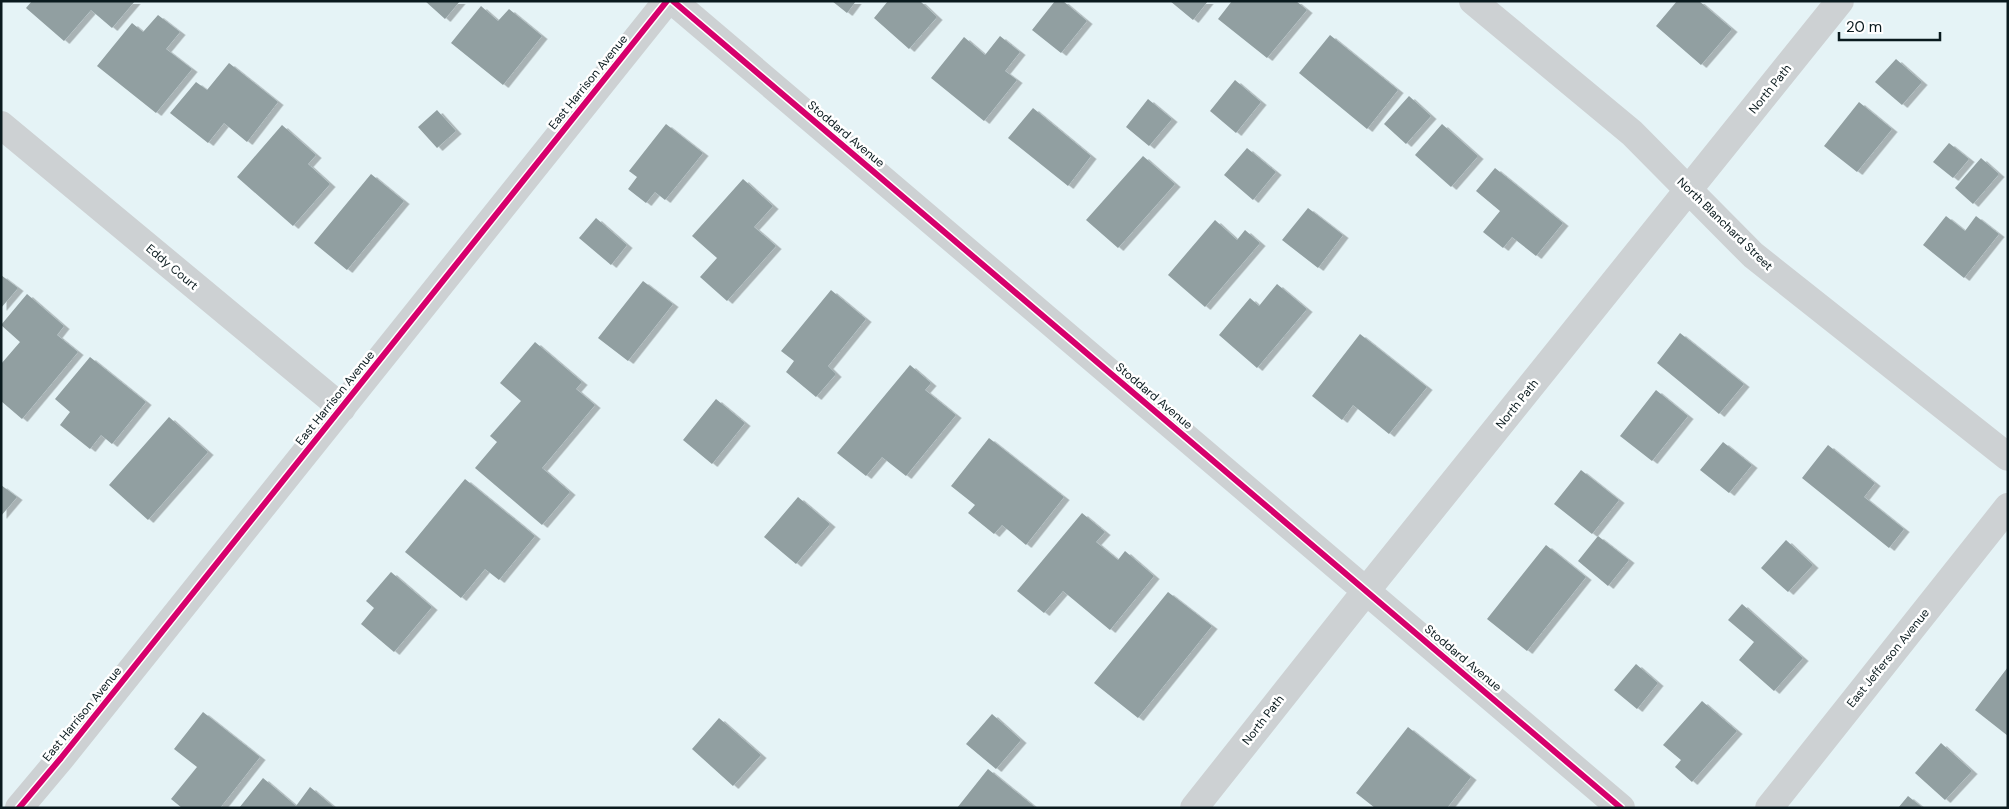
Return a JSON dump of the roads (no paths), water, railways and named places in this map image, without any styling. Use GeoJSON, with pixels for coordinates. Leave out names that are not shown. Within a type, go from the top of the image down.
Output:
{"type":"FeatureCollection","features":[{"type":"Feature","properties":{"kind":"street","name":"East Harrison Avenue"},"geometry":{"type":"LineString","coordinates":[[19,808],[667,1]]}},
{"type":"Feature","properties":{"kind":"street","name":"Stoddard Avenue"},"geometry":{"type":"LineString","coordinates":[[673,1],[1621,808]]}},
{"type":"Feature","properties":{"kind":"street","name":"North Blanchard Street"},"geometry":{"type":"LineString","coordinates":[[1473,1],[1632,133],[1754,255],[2008,457]]}},
{"type":"Feature","properties":{"kind":"street","name":"North Path"},"geometry":{"type":"LineString","coordinates":[[1194,808],[1840,1]]}},
{"type":"Feature","properties":{"kind":"street","name":"Eddy Court"},"geometry":{"type":"LineString","coordinates":[[1,125],[342,408]]}},
{"type":"Feature","properties":{"kind":"street","name":"East Jefferson Avenue"},"geometry":{"type":"LineString","coordinates":[[1769,808],[2008,508]]}}]}
